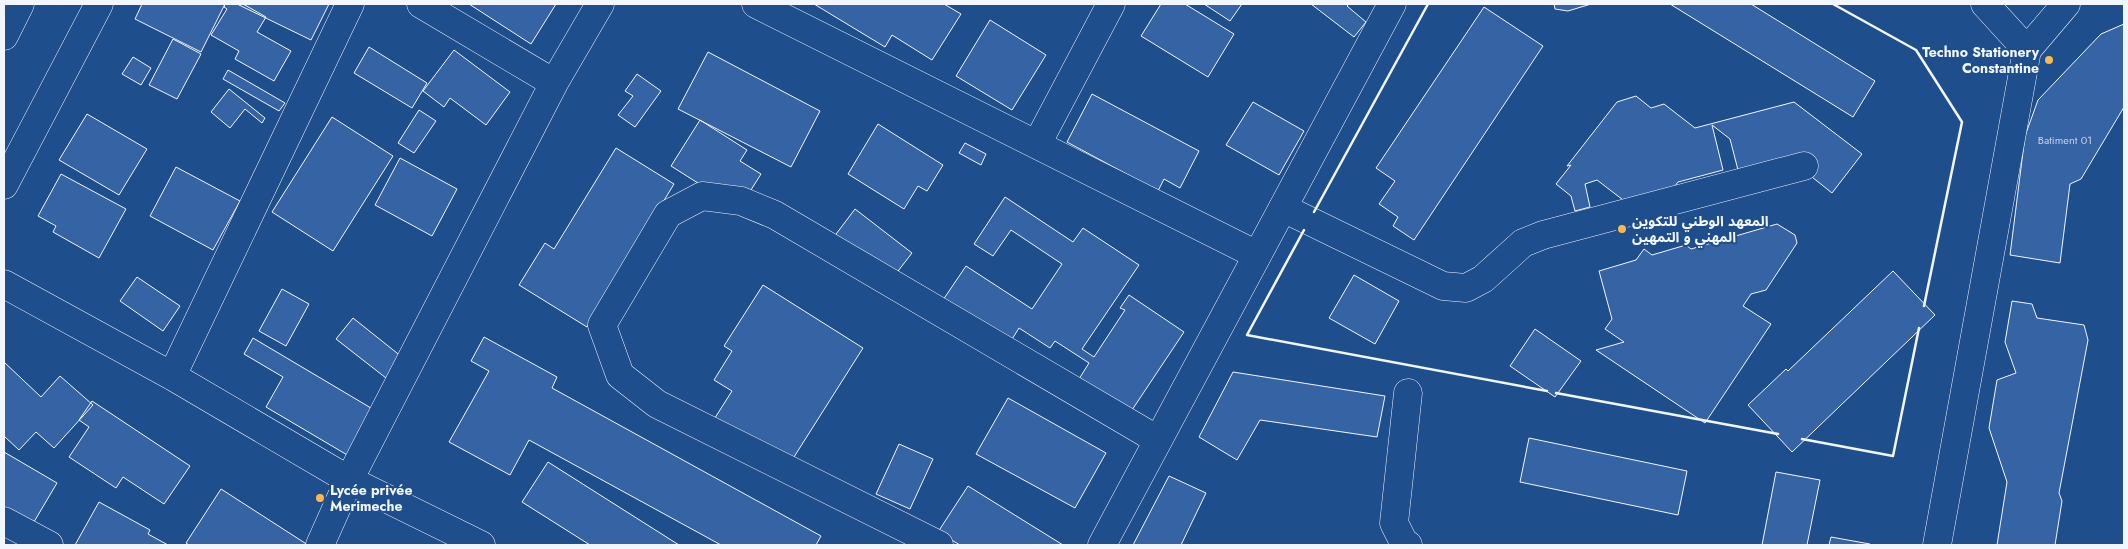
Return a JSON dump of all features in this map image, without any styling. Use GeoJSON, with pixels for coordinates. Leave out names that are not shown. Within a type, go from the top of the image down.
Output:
{"type":"FeatureCollection","features":[{"type":"Feature","properties":{"kind":"street"},"geometry":{"type":"LineString","coordinates":[[4,36],[20,4]]}},
{"type":"Feature","properties":{"kind":"street"},"geometry":{"type":"LineString","coordinates":[[4,185],[99,4]]}},
{"type":"Feature","properties":{"kind":"street"},"geometry":{"type":"LineString","coordinates":[[172,376],[350,4]]}},
{"type":"Feature","properties":{"kind":"street"},"geometry":{"type":"LineString","coordinates":[[422,4],[554,83]]}},
{"type":"Feature","properties":{"kind":"street"},"geometry":{"type":"LineString","coordinates":[[320,545],[349,480],[554,83],[600,4]]}},
{"type":"Feature","properties":{"kind":"street"},"geometry":{"type":"LineString","coordinates":[[756,4],[1257,255]]}},
{"type":"Feature","properties":{"kind":"street"},"geometry":{"type":"LineString","coordinates":[[1037,144],[1111,4]]}},
{"type":"Feature","properties":{"kind":"street"},"geometry":{"type":"LineString","coordinates":[[1102,545],[1392,4]]}},
{"type":"Feature","properties":{"kind":"street"},"geometry":{"type":"LineString","coordinates":[[1985,4],[2027,50]]}},
{"type":"Feature","properties":{"kind":"street"},"geometry":{"type":"LineString","coordinates":[[1937,545],[2027,50],[2066,4]]}},
{"type":"Feature","properties":{"kind":"street"},"geometry":{"type":"LineString","coordinates":[[1283,208],[1443,286],[1466,288],[1483,280],[1523,243],[1543,235],[1804,166]]}},
{"type":"Feature","properties":{"kind":"street"},"geometry":{"type":"LineString","coordinates":[[939,545],[657,404],[620,375],[602,325],[668,214],[702,196],[741,201],[775,214],[1158,440]]}},
{"type":"Feature","properties":{"kind":"street"},"geometry":{"type":"LineString","coordinates":[[4,284],[172,376],[349,480],[481,545]]}},
{"type":"Feature","properties":{"kind":"street"},"geometry":{"type":"LineString","coordinates":[[1408,393],[1394,523],[1404,543],[1408,545]]}},
{"type":"Feature","properties":{"kind":"street"},"geometry":{"type":"LineString","coordinates":[[4,521],[49,545]]}},
{"type":"Feature","properties":{"kind":"building"},"geometry":{"type":"Polygon","coordinates":[[[142,4],[225,4],[201,52],[135,19],[142,4]]]}},
{"type":"Feature","properties":{"kind":"building"},"geometry":{"type":"Polygon","coordinates":[[[225,4],[243,4],[266,17],[257,32],[291,51],[274,81],[235,59],[239,51],[211,35],[227,9],[224,7],[225,4]]]}},
{"type":"Feature","properties":{"kind":"building"},"geometry":{"type":"Polygon","coordinates":[[[237,4],[329,4],[311,40],[237,4]]]}},
{"type":"Feature","properties":{"kind":"building"},"geometry":{"type":"Polygon","coordinates":[[[469,4],[556,4],[531,44],[469,4]]]}},
{"type":"Feature","properties":{"kind":"building"},"geometry":{"type":"Polygon","coordinates":[[[814,4],[944,4],[961,14],[932,60],[892,35],[885,47],[814,4]]]}},
{"type":"Feature","properties":{"kind":"building"},"geometry":{"type":"Polygon","coordinates":[[[1161,4],[1185,4],[1234,34],[1208,77],[1141,36],[1161,4]]]}},
{"type":"Feature","properties":{"kind":"building"},"geometry":{"type":"Polygon","coordinates":[[[1204,4],[1242,4],[1230,21],[1204,4]]]}},
{"type":"Feature","properties":{"kind":"building"},"geometry":{"type":"Polygon","coordinates":[[[1311,4],[1349,4],[1347,6],[1366,22],[1354,37],[1311,4]]]}},
{"type":"Feature","properties":{"kind":"building"},"geometry":{"type":"Polygon","coordinates":[[[1554,4],[1591,4],[1568,11],[1555,9],[1554,4]]]}},
{"type":"Feature","properties":{"kind":"building"},"geometry":{"type":"Polygon","coordinates":[[[1670,4],[1751,4],[1875,81],[1853,117],[1670,4]]]}},
{"type":"Feature","properties":{"kind":"building"},"geometry":{"type":"Polygon","coordinates":[[[1484,7],[1543,46],[1414,240],[1393,226],[1398,217],[1379,204],[1395,181],[1376,168],[1484,7]]]}},
{"type":"Feature","properties":{"kind":"building"},"geometry":{"type":"Polygon","coordinates":[[[990,20],[1046,55],[1012,110],[956,76],[990,20]]]}},
{"type":"Feature","properties":{"kind":"building"},"geometry":{"type":"Polygon","coordinates":[[[2124,24],[2124,107],[2081,179],[2070,184],[2060,263],[2010,255],[2025,136],[2038,100],[2101,34],[2124,24]]]}},
{"type":"Feature","properties":{"kind":"building"},"geometry":{"type":"Polygon","coordinates":[[[173,39],[201,54],[177,99],[149,85],[173,39]]]}},
{"type":"Feature","properties":{"kind":"building"},"geometry":{"type":"Polygon","coordinates":[[[369,47],[427,83],[412,108],[354,73],[369,47]]]}},
{"type":"Feature","properties":{"kind":"building"},"geometry":{"type":"Polygon","coordinates":[[[454,50],[510,92],[486,125],[450,98],[444,107],[423,91],[454,50]]]}},
{"type":"Feature","properties":{"kind":"building"},"geometry":{"type":"Polygon","coordinates":[[[708,52],[820,111],[791,167],[678,109],[708,52]]]}},
{"type":"Feature","properties":{"kind":"building"},"geometry":{"type":"Polygon","coordinates":[[[133,57],[151,68],[141,85],[122,74],[133,57]]]}},
{"type":"Feature","properties":{"kind":"building"},"geometry":{"type":"Polygon","coordinates":[[[228,70],[285,103],[279,111],[223,79],[228,70]]]}},
{"type":"Feature","properties":{"kind":"building"},"geometry":{"type":"Polygon","coordinates":[[[637,74],[661,91],[635,127],[618,115],[633,96],[625,91],[637,74]]]}},
{"type":"Feature","properties":{"kind":"building"},"geometry":{"type":"Polygon","coordinates":[[[229,89],[265,118],[262,123],[245,109],[230,128],[211,112],[229,89]]]}},
{"type":"Feature","properties":{"kind":"building"},"geometry":{"type":"Polygon","coordinates":[[[1092,94],[1199,151],[1180,188],[1164,179],[1158,191],[1067,142],[1092,94]]]}},
{"type":"Feature","properties":{"kind":"building"},"geometry":{"type":"Polygon","coordinates":[[[1636,96],[1651,108],[1664,104],[1695,128],[1794,102],[1862,154],[1832,193],[1787,157],[1738,170],[1730,139],[1712,125],[1723,170],[1678,182],[1670,192],[1627,203],[1597,180],[1585,184],[1590,207],[1575,211],[1571,196],[1556,184],[1571,165],[1567,166],[1617,102],[1636,96]]]}},
{"type":"Feature","properties":{"kind":"building"},"geometry":{"type":"Polygon","coordinates":[[[1253,102],[1304,131],[1279,175],[1226,145],[1253,102]]]}},
{"type":"Feature","properties":{"kind":"building"},"geometry":{"type":"Polygon","coordinates":[[[419,110],[436,121],[414,153],[398,143],[419,110]]]}},
{"type":"Feature","properties":{"kind":"building"},"geometry":{"type":"Polygon","coordinates":[[[87,114],[147,149],[119,195],[59,160],[87,114]]]}},
{"type":"Feature","properties":{"kind":"building"},"geometry":{"type":"Polygon","coordinates":[[[332,117],[393,156],[333,251],[272,212],[332,117]]]}},
{"type":"Feature","properties":{"kind":"building"},"geometry":{"type":"Polygon","coordinates":[[[700,120],[747,150],[740,161],[761,174],[739,209],[671,166],[700,120]]]}},
{"type":"Feature","properties":{"kind":"building"},"geometry":{"type":"Polygon","coordinates":[[[878,124],[943,165],[927,191],[918,186],[904,209],[848,174],[878,124]]]}},
{"type":"Feature","properties":{"kind":"building"},"geometry":{"type":"Polygon","coordinates":[[[965,143],[986,154],[981,165],[959,153],[965,143]]]}},
{"type":"Feature","properties":{"kind":"building"},"geometry":{"type":"Polygon","coordinates":[[[616,148],[674,184],[587,327],[519,285],[545,243],[554,249],[616,148]]]}},
{"type":"Feature","properties":{"kind":"building"},"geometry":{"type":"Polygon","coordinates":[[[400,158],[457,189],[432,236],[375,205],[400,158]]]}},
{"type":"Feature","properties":{"kind":"building"},"geometry":{"type":"Polygon","coordinates":[[[176,167],[240,201],[213,250],[150,216],[176,167]]]}},
{"type":"Feature","properties":{"kind":"building"},"geometry":{"type":"Polygon","coordinates":[[[61,174],[126,209],[99,258],[53,232],[56,226],[38,216],[61,174]]]}},
{"type":"Feature","properties":{"kind":"building"},"geometry":{"type":"Polygon","coordinates":[[[1005,197],[1073,242],[1083,228],[1139,265],[1082,349],[1094,357],[1125,310],[1120,308],[1129,295],[1184,332],[1130,413],[1079,379],[1089,363],[1055,341],[1050,348],[1019,328],[1009,344],[943,300],[966,266],[1032,309],[1062,264],[1011,230],[993,256],[974,244],[1005,197]]]}},
{"type":"Feature","properties":{"kind":"building"},"geometry":{"type":"Polygon","coordinates":[[[855,209],[912,253],[881,293],[824,250],[855,209]]]}},
{"type":"Feature","properties":{"kind":"building"},"geometry":{"type":"Polygon","coordinates":[[[1777,224],[1795,235],[1797,243],[1766,290],[1751,294],[1743,306],[1771,324],[1705,423],[1596,350],[1624,342],[1605,329],[1612,319],[1599,271],[1636,260],[1644,249],[1652,255],[1686,245],[1691,249],[1777,224]]]}},
{"type":"Feature","properties":{"kind":"building"},"geometry":{"type":"Polygon","coordinates":[[[1893,271],[1935,315],[1792,452],[1748,405],[1786,369],[1788,371],[1893,271]]]}},
{"type":"Feature","properties":{"kind":"building"},"geometry":{"type":"Polygon","coordinates":[[[1354,275],[1399,301],[1375,344],[1329,318],[1354,275]]]}},
{"type":"Feature","properties":{"kind":"building"},"geometry":{"type":"Polygon","coordinates":[[[137,277],[180,306],[163,331],[120,301],[137,277]]]}},
{"type":"Feature","properties":{"kind":"building"},"geometry":{"type":"Polygon","coordinates":[[[763,285],[863,348],[787,468],[713,421],[732,391],[714,380],[732,351],[724,346],[763,285]]]}},
{"type":"Feature","properties":{"kind":"building"},"geometry":{"type":"Polygon","coordinates":[[[282,289],[309,304],[286,346],[259,331],[282,289]]]}},
{"type":"Feature","properties":{"kind":"building"},"geometry":{"type":"Polygon","coordinates":[[[2012,301],[2032,304],[2037,318],[2084,325],[2088,340],[2059,493],[2062,501],[2055,545],[1997,545],[2007,482],[1989,428],[1997,380],[2016,373],[2005,342],[2012,301]]]}},
{"type":"Feature","properties":{"kind":"building"},"geometry":{"type":"Polygon","coordinates":[[[353,318],[402,357],[386,378],[336,339],[353,318]]]}},
{"type":"Feature","properties":{"kind":"building"},"geometry":{"type":"Polygon","coordinates":[[[1535,329],[1581,361],[1555,397],[1510,366],[1535,329]]]}},
{"type":"Feature","properties":{"kind":"building"},"geometry":{"type":"Polygon","coordinates":[[[484,337],[557,377],[552,388],[821,536],[816,545],[721,545],[529,440],[510,475],[449,442],[489,371],[471,361],[484,337]]]}},
{"type":"Feature","properties":{"kind":"building"},"geometry":{"type":"Polygon","coordinates":[[[253,338],[376,411],[349,456],[266,407],[283,377],[244,354],[253,338]]]}},
{"type":"Feature","properties":{"kind":"building"},"geometry":{"type":"Polygon","coordinates":[[[4,362],[41,397],[60,376],[93,405],[54,448],[36,432],[19,450],[4,436],[4,362]]]}},
{"type":"Feature","properties":{"kind":"building"},"geometry":{"type":"Polygon","coordinates":[[[1233,372],[1385,396],[1377,437],[1260,420],[1237,460],[1199,437],[1233,372]]]}},
{"type":"Feature","properties":{"kind":"building"},"geometry":{"type":"Polygon","coordinates":[[[1008,398],[1106,453],[1075,508],[976,454],[1008,398]]]}},
{"type":"Feature","properties":{"kind":"building"},"geometry":{"type":"Polygon","coordinates":[[[92,401],[190,466],[164,504],[123,477],[116,488],[69,457],[89,427],[79,420],[92,401]]]}},
{"type":"Feature","properties":{"kind":"building"},"geometry":{"type":"Polygon","coordinates":[[[1529,438],[1687,471],[1678,515],[1520,482],[1529,438]]]}},
{"type":"Feature","properties":{"kind":"building"},"geometry":{"type":"Polygon","coordinates":[[[899,444],[933,459],[910,509],[876,494],[899,444]]]}},
{"type":"Feature","properties":{"kind":"building"},"geometry":{"type":"Polygon","coordinates":[[[4,452],[57,483],[28,532],[4,518],[4,452]]]}},
{"type":"Feature","properties":{"kind":"building"},"geometry":{"type":"Polygon","coordinates":[[[548,462],[679,545],[590,545],[522,502],[548,462]]]}},
{"type":"Feature","properties":{"kind":"building"},"geometry":{"type":"Polygon","coordinates":[[[1776,472],[1820,480],[1807,545],[1762,545],[1776,472]]]}},
{"type":"Feature","properties":{"kind":"building"},"geometry":{"type":"Polygon","coordinates":[[[1169,476],[1206,493],[1181,545],[1133,545],[1169,476]]]}},
{"type":"Feature","properties":{"kind":"building"},"geometry":{"type":"Polygon","coordinates":[[[968,486],[1063,545],[960,545],[938,532],[968,486]]]}},
{"type":"Feature","properties":{"kind":"building"},"geometry":{"type":"Polygon","coordinates":[[[221,489],[308,545],[189,545],[186,543],[221,489]]]}},
{"type":"Feature","properties":{"kind":"building"},"geometry":{"type":"Polygon","coordinates":[[[99,502],[150,530],[148,534],[168,545],[75,545],[99,502]]]}},
{"type":"Feature","properties":{"kind":"building"},"geometry":{"type":"Polygon","coordinates":[[[1831,537],[1870,544],[1870,545],[1829,545],[1831,537]]]}},
{"type":"Feature","properties":{"kind":"wall"},"geometry":{"type":"LineString","coordinates":[[1314,212],[1428,4]]}},
{"type":"Feature","properties":{"kind":"wall"},"geometry":{"type":"LineString","coordinates":[[1833,4],[1916,50],[1962,122],[1924,306]]}},
{"type":"Feature","properties":{"kind":"wall"},"geometry":{"type":"LineString","coordinates":[[1304,230],[1247,335],[1547,391]]}},
{"type":"Feature","properties":{"kind":"wall"},"geometry":{"type":"LineString","coordinates":[[1802,439],[1893,456],[1919,328]]}},
{"type":"Feature","properties":{"kind":"wall"},"geometry":{"type":"LineString","coordinates":[[1556,393],[1778,434]]}},
{"type":"Feature","properties":{"kind":"place","name":"Techno Stationery Constantine"},"geometry":{"type":"Point","coordinates":[2049,60]}},
{"type":"Feature","properties":{"kind":"place","name":"المعهد الوطني للتكوين المهني و التمهين"},"geometry":{"type":"Point","coordinates":[1622,229]}},
{"type":"Feature","properties":{"kind":"place","name":"Lycée privée Merimeche"},"geometry":{"type":"Point","coordinates":[320,498]}}]}
